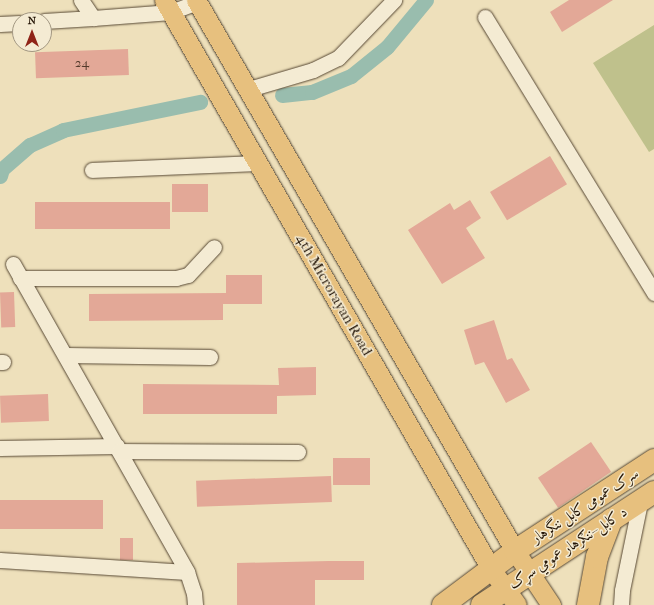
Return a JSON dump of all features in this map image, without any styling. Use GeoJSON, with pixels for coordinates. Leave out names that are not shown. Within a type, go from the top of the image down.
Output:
{"type":"FeatureCollection","features":[{"type":"Feature","properties":{"kind":"highway","name":"سرک عمومی کابل ننگرهار"},"geometry":{"type":"LineString","coordinates":[[491,569],[515,551],[654,460]]}},
{"type":"Feature","properties":{"kind":"highway","name":"د کابل–ننګرهار عمومي سړک"},"geometry":{"type":"LineString","coordinates":[[482,605],[512,596],[531,572],[647,497]]}},
{"type":"Feature","properties":{"kind":"highway"},"geometry":{"type":"LineString","coordinates":[[588,605],[597,557],[611,520]]}},
{"type":"Feature","properties":{"kind":"highway","name":"د کابل–ننګرهار عمومي سړک"},"geometry":{"type":"LineString","coordinates":[[443,605],[491,569]]}},
{"type":"Feature","properties":{"kind":"main road","name":"4th Microrayan Road"},"geometry":{"type":"LineString","coordinates":[[196,1],[249,89],[515,551],[531,572],[552,605]]}},
{"type":"Feature","properties":{"kind":"main road","name":"4th Microrayan Road"},"geometry":{"type":"LineString","coordinates":[[168,6],[256,163],[491,569],[512,596]]}},
{"type":"Feature","properties":{"kind":"street"},"geometry":{"type":"LineString","coordinates":[[81,0],[93,18]]}},
{"type":"Feature","properties":{"kind":"street"},"geometry":{"type":"LineString","coordinates":[[249,89],[313,70],[338,58],[394,0]]}},
{"type":"Feature","properties":{"kind":"street"},"geometry":{"type":"LineString","coordinates":[[52,21],[93,18],[196,1]]}},
{"type":"Feature","properties":{"kind":"street"},"geometry":{"type":"LineString","coordinates":[[485,17],[654,293]]}},
{"type":"Feature","properties":{"kind":"street"},"geometry":{"type":"LineString","coordinates":[[0,24],[12,23]]}},
{"type":"Feature","properties":{"kind":"street"},"geometry":{"type":"LineString","coordinates":[[92,170],[256,163]]}},
{"type":"Feature","properties":{"kind":"street"},"geometry":{"type":"LineString","coordinates":[[20,278],[176,278],[188,275],[214,247]]}},
{"type":"Feature","properties":{"kind":"street"},"geometry":{"type":"LineString","coordinates":[[13,264],[66,355],[187,572],[194,593],[195,605]]}},
{"type":"Feature","properties":{"kind":"street"},"geometry":{"type":"LineString","coordinates":[[66,355],[210,357]]}},
{"type":"Feature","properties":{"kind":"street"},"geometry":{"type":"LineString","coordinates":[[0,448],[298,452]]}},
{"type":"Feature","properties":{"kind":"street"},"geometry":{"type":"LineString","coordinates":[[621,605],[622,590],[647,497]]}},
{"type":"Feature","properties":{"kind":"street"},"geometry":{"type":"LineString","coordinates":[[0,560],[187,572]]}},
{"type":"Feature","properties":{"kind":"green space"},"geometry":{"type":"Polygon","coordinates":[[[654,25],[654,149],[649,152],[593,63],[654,25]]]}},
{"type":"Feature","properties":{"kind":"building"},"geometry":{"type":"Polygon","coordinates":[[[569,0],[613,0],[562,32],[550,12],[569,0]]]}},
{"type":"Feature","properties":{"kind":"building"},"geometry":{"type":"Polygon","coordinates":[[[128,49],[129,75],[36,78],[35,52],[128,49]]]}},
{"type":"Feature","properties":{"kind":"building"},"geometry":{"type":"Polygon","coordinates":[[[550,156],[567,184],[507,220],[490,192],[550,156]]]}},
{"type":"Feature","properties":{"kind":"building"},"geometry":{"type":"Polygon","coordinates":[[[172,184],[208,184],[208,212],[172,212],[172,184]]]}},
{"type":"Feature","properties":{"kind":"building"},"geometry":{"type":"Polygon","coordinates":[[[470,200],[481,218],[466,228],[485,258],[442,284],[408,230],[450,203],[454,210],[470,200]]]}},
{"type":"Feature","properties":{"kind":"building"},"geometry":{"type":"Polygon","coordinates":[[[35,202],[170,202],[170,229],[35,229],[35,202]]]}},
{"type":"Feature","properties":{"kind":"building"},"geometry":{"type":"Polygon","coordinates":[[[226,275],[262,275],[262,304],[223,304],[223,320],[89,321],[89,294],[226,293],[226,275]]]}},
{"type":"Feature","properties":{"kind":"building"},"geometry":{"type":"Polygon","coordinates":[[[0,292],[14,292],[15,327],[1,327],[0,292]]]}},
{"type":"Feature","properties":{"kind":"building"},"geometry":{"type":"Polygon","coordinates":[[[494,320],[507,360],[512,358],[530,390],[506,403],[484,362],[475,365],[464,330],[494,320]]]}},
{"type":"Feature","properties":{"kind":"building"},"geometry":{"type":"Polygon","coordinates":[[[316,367],[316,395],[277,396],[277,414],[143,414],[143,384],[279,385],[278,368],[316,367]]]}},
{"type":"Feature","properties":{"kind":"building"},"geometry":{"type":"Polygon","coordinates":[[[48,394],[49,421],[1,423],[0,396],[48,394]]]}},
{"type":"Feature","properties":{"kind":"building"},"geometry":{"type":"Polygon","coordinates":[[[591,442],[611,472],[558,508],[538,478],[591,442]]]}},
{"type":"Feature","properties":{"kind":"building"},"geometry":{"type":"Polygon","coordinates":[[[333,458],[370,458],[370,485],[333,485],[333,458]]]}},
{"type":"Feature","properties":{"kind":"building"},"geometry":{"type":"Polygon","coordinates":[[[331,476],[332,502],[197,507],[196,481],[331,476]]]}},
{"type":"Feature","properties":{"kind":"building"},"geometry":{"type":"Polygon","coordinates":[[[0,500],[103,500],[103,529],[0,529],[0,500]]]}},
{"type":"Feature","properties":{"kind":"building"},"geometry":{"type":"Polygon","coordinates":[[[120,538],[133,538],[133,560],[120,560],[120,538]]]}},
{"type":"Feature","properties":{"kind":"building"},"geometry":{"type":"Polygon","coordinates":[[[364,561],[364,580],[315,580],[315,605],[237,605],[237,563],[364,561]]]}},
{"type":"Feature","properties":{"kind":"waterway"},"geometry":{"type":"LineString","coordinates":[[282,95],[312,92],[351,76],[387,47],[426,0]]}},
{"type":"Feature","properties":{"kind":"waterway"},"geometry":{"type":"LineString","coordinates":[[0,176],[2,169],[30,145],[63,130],[200,102]]}}]}
